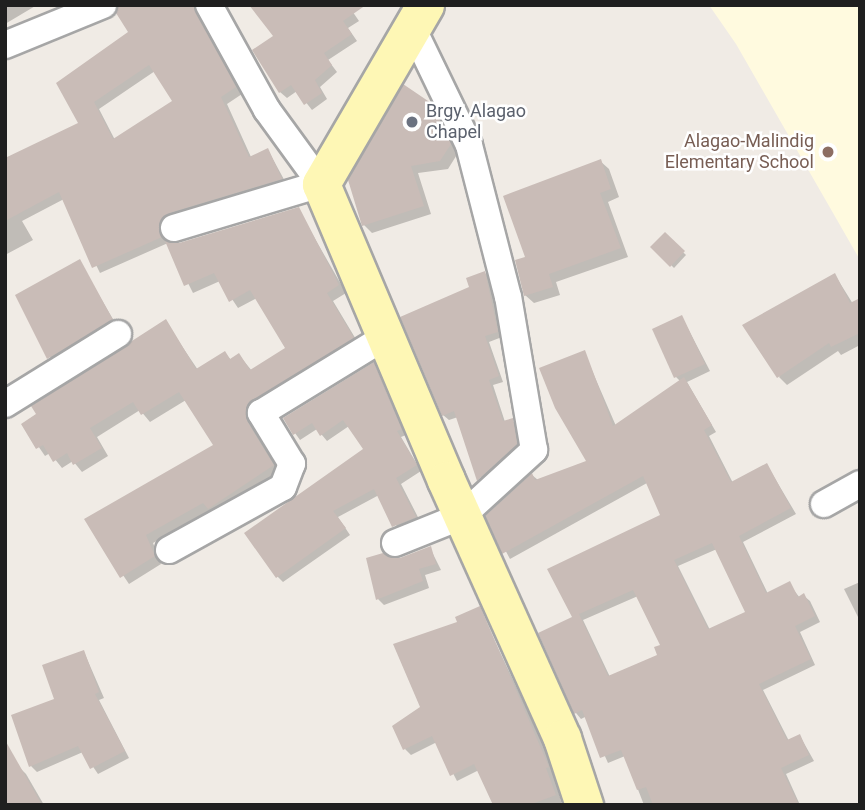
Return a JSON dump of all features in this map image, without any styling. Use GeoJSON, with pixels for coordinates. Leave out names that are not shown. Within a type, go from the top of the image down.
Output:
{"type":"FeatureCollection","features":[{"type":"Feature","properties":{"kind":"street"},"geometry":{"type":"LineString","coordinates":[[5,45],[103,5]]}},
{"type":"Feature","properties":{"kind":"street"},"geometry":{"type":"LineString","coordinates":[[209,5],[267,110],[321,184],[462,516],[562,738],[584,805]]}},
{"type":"Feature","properties":{"kind":"street"},"geometry":{"type":"LineString","coordinates":[[174,228],[321,184],[418,16]]}},
{"type":"Feature","properties":{"kind":"street"},"geometry":{"type":"LineString","coordinates":[[395,543],[462,516],[534,450],[508,298],[469,145],[418,16]]}},
{"type":"Feature","properties":{"kind":"street"},"geometry":{"type":"LineString","coordinates":[[5,404],[118,334]]}},
{"type":"Feature","properties":{"kind":"street"},"geometry":{"type":"LineString","coordinates":[[169,550],[283,487],[292,464],[261,412],[385,337]]}},
{"type":"Feature","properties":{"kind":"street"},"geometry":{"type":"LineString","coordinates":[[824,504],[860,484]]}},
{"type":"Feature","properties":{"kind":"shaded area","name":"Alagao-Malindig Elementary School"},"geometry":{"type":"Polygon","coordinates":[[[709,5],[860,5],[860,260],[736,44],[709,5]]]}},
{"type":"Feature","properties":{"kind":"building"},"geometry":{"type":"Polygon","coordinates":[[[118,5],[193,5],[236,87],[221,97],[249,157],[268,148],[282,179],[169,213],[159,224],[162,237],[92,268],[59,192],[5,221],[5,158],[78,123],[56,83],[128,32],[116,13],[118,5]],[[149,65],[94,102],[113,139],[172,101],[149,65]]]}},
{"type":"Feature","properties":{"kind":"building"},"geometry":{"type":"Polygon","coordinates":[[[249,5],[366,5],[343,21],[352,34],[324,53],[332,65],[315,80],[322,93],[304,105],[291,85],[279,93],[252,50],[273,36],[249,5]]]}},
{"type":"Feature","properties":{"kind":"building"},"geometry":{"type":"Polygon","coordinates":[[[403,84],[431,103],[451,144],[440,161],[411,166],[424,206],[362,226],[348,180],[403,84]]]}},
{"type":"Feature","properties":{"kind":"building"},"geometry":{"type":"Polygon","coordinates":[[[601,159],[611,189],[600,193],[621,248],[549,274],[553,287],[524,296],[515,260],[525,257],[503,196],[601,159]]]}},
{"type":"Feature","properties":{"kind":"building"},"geometry":{"type":"Polygon","coordinates":[[[299,207],[339,285],[327,293],[354,338],[248,405],[247,421],[274,465],[208,509],[203,503],[146,535],[155,556],[120,578],[84,519],[213,445],[179,392],[141,415],[133,402],[90,428],[102,448],[73,465],[67,453],[53,462],[43,445],[36,449],[21,424],[36,414],[31,406],[166,319],[196,369],[225,351],[230,359],[239,353],[250,370],[285,348],[250,290],[229,302],[214,273],[184,286],[165,241],[179,243],[299,207]]]}},
{"type":"Feature","properties":{"kind":"building"},"geometry":{"type":"Polygon","coordinates":[[[665,232],[685,251],[670,267],[650,247],[665,232]]]}},
{"type":"Feature","properties":{"kind":"building"},"geometry":{"type":"Polygon","coordinates":[[[80,259],[113,320],[47,359],[15,295],[80,259]]]}},
{"type":"Feature","properties":{"kind":"building"},"geometry":{"type":"Polygon","coordinates":[[[485,271],[498,332],[485,336],[499,376],[489,380],[503,421],[513,418],[517,444],[477,481],[454,411],[442,416],[400,317],[469,287],[466,278],[485,271]]]}},
{"type":"Feature","properties":{"kind":"building"},"geometry":{"type":"Polygon","coordinates":[[[835,273],[850,303],[860,298],[860,333],[831,347],[829,343],[777,378],[742,325],[835,273]]]}},
{"type":"Feature","properties":{"kind":"building"},"geometry":{"type":"Polygon","coordinates":[[[682,315],[705,364],[674,378],[652,329],[682,315]]]}},
{"type":"Feature","properties":{"kind":"building"},"geometry":{"type":"Polygon","coordinates":[[[585,350],[613,426],[684,377],[712,425],[704,430],[731,482],[767,463],[791,508],[739,536],[766,593],[790,581],[798,597],[804,593],[815,616],[795,626],[811,659],[759,684],[787,740],[800,734],[809,755],[781,768],[799,805],[653,805],[646,787],[637,790],[621,750],[600,758],[582,710],[574,714],[538,633],[572,617],[547,569],[660,515],[643,476],[502,554],[485,516],[532,473],[535,480],[586,461],[555,408],[539,368],[585,350]],[[712,543],[674,560],[708,629],[745,612],[712,543]],[[633,590],[579,614],[608,676],[657,655],[654,647],[660,645],[633,590]]]}},
{"type":"Feature","properties":{"kind":"building"},"geometry":{"type":"Polygon","coordinates":[[[374,362],[402,429],[397,431],[417,465],[396,478],[416,517],[392,527],[374,489],[333,511],[346,528],[276,578],[244,533],[363,449],[343,420],[320,436],[312,423],[293,435],[283,418],[374,362]]]}},
{"type":"Feature","properties":{"kind":"building"},"geometry":{"type":"Polygon","coordinates":[[[431,546],[436,564],[419,569],[423,581],[376,600],[366,558],[383,553],[400,558],[431,546]]]}},
{"type":"Feature","properties":{"kind":"building"},"geometry":{"type":"Polygon","coordinates":[[[480,606],[549,767],[546,768],[556,795],[529,805],[493,805],[474,764],[450,776],[432,736],[403,750],[392,726],[420,707],[393,644],[457,622],[455,617],[480,606]]]}},
{"type":"Feature","properties":{"kind":"building"},"geometry":{"type":"Polygon","coordinates":[[[84,650],[99,692],[95,694],[125,751],[90,769],[78,746],[29,767],[11,715],[54,699],[42,665],[84,650]]]}},
{"type":"Feature","properties":{"kind":"building"},"geometry":{"type":"Polygon","coordinates":[[[5,740],[42,805],[5,805],[5,740]]]}},
{"type":"Feature","properties":{"kind":"place","name":"Brgy. Alagao Chapel"},"geometry":{"type":"Point","coordinates":[412,122]}},
{"type":"Feature","properties":{"kind":"place","name":"Alagao-Malindig Elementary School"},"geometry":{"type":"Point","coordinates":[828,152]}}]}
